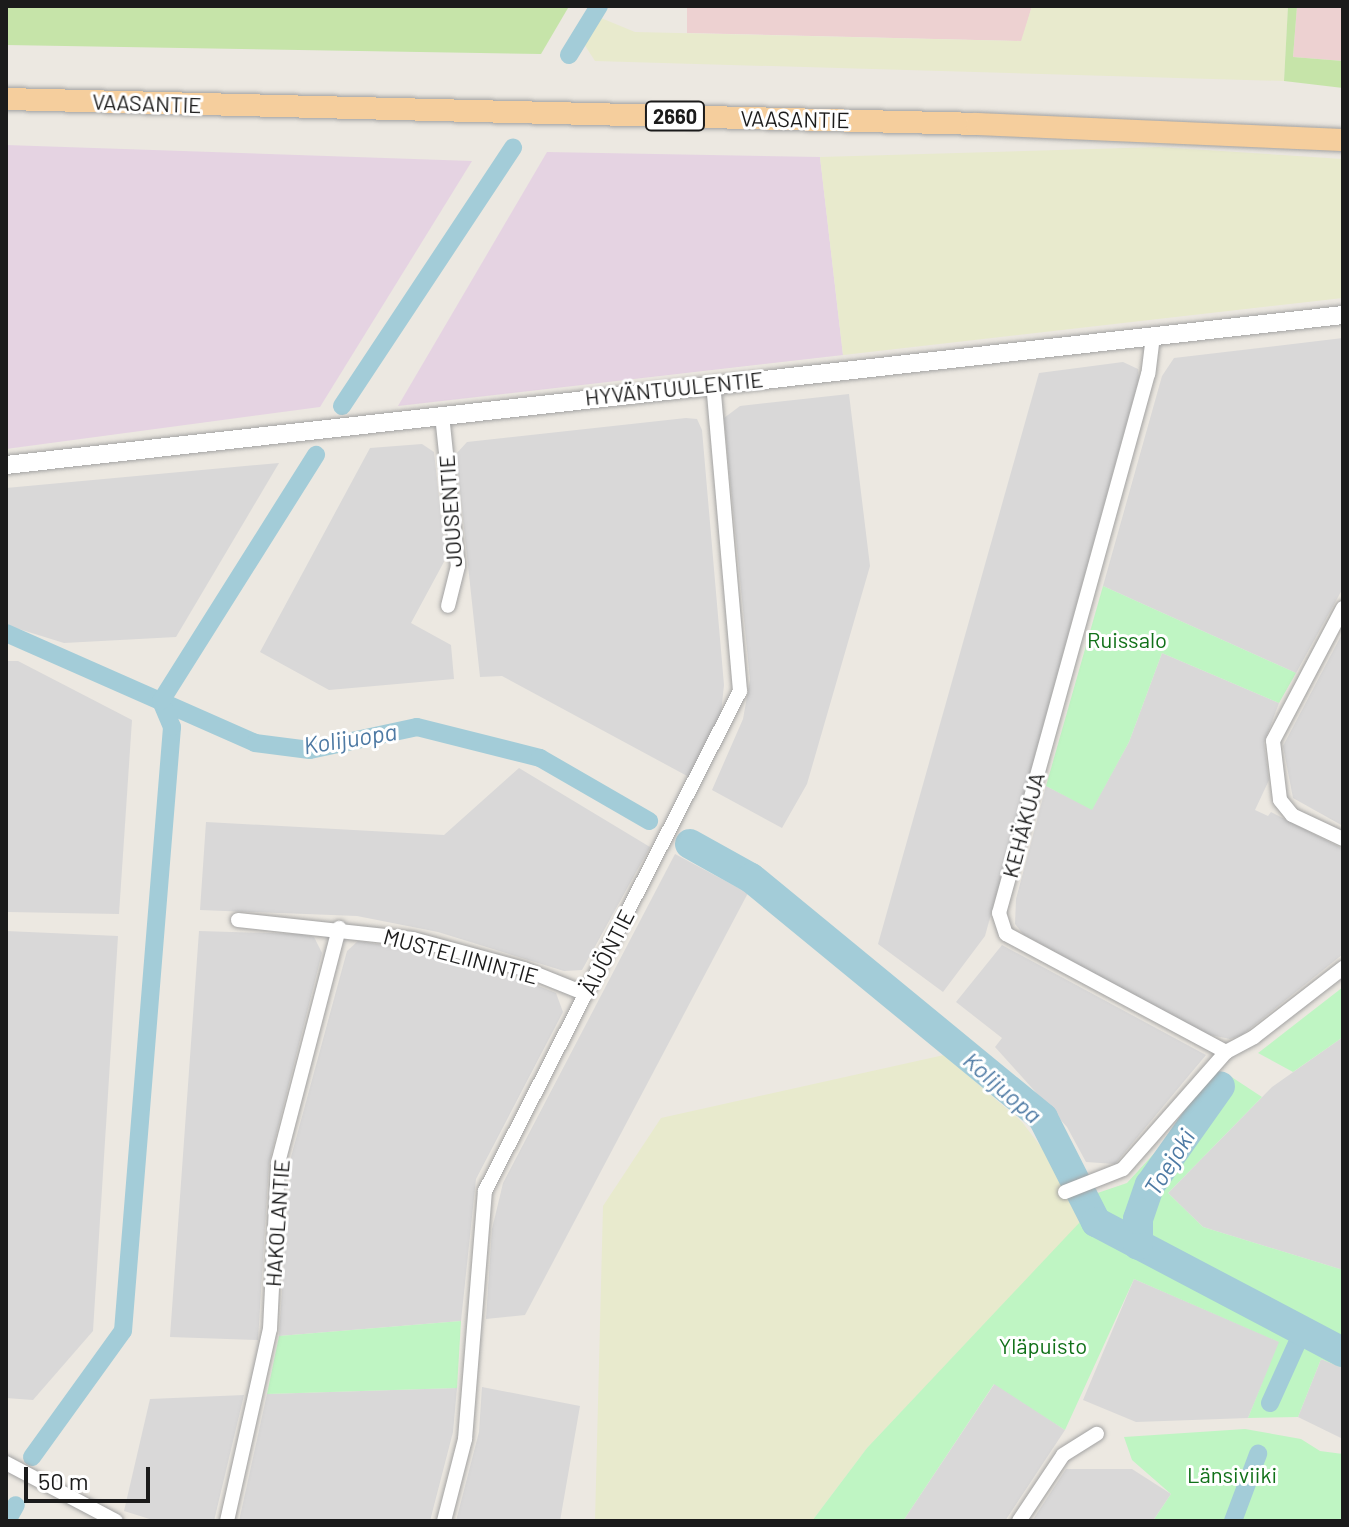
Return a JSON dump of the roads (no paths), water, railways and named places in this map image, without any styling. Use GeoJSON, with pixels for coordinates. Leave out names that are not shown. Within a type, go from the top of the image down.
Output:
{"type":"FeatureCollection","features":[{"type":"Feature","properties":{"kind":"main road","name":"VAASANTIE"},"geometry":{"type":"LineString","coordinates":[[6,99],[962,123],[1343,140]]}},
{"type":"Feature","properties":{"kind":"street","name":"HYVÄNTUULENTIE"},"geometry":{"type":"LineString","coordinates":[[6,465],[1343,315]]}},
{"type":"Feature","properties":{"kind":"street","name":"KEHÄKUJA"},"geometry":{"type":"LineString","coordinates":[[1153,336],[1148,374],[999,913],[1006,934],[1226,1052]]}},
{"type":"Feature","properties":{"kind":"street","name":"ÄIJÖNTIE"},"geometry":{"type":"LineString","coordinates":[[444,1521],[465,1439],[485,1191],[740,691],[713,384]]}},
{"type":"Feature","properties":{"kind":"street","name":"JOUSENTIE"},"geometry":{"type":"LineString","coordinates":[[442,415],[458,566],[448,606]]}},
{"type":"Feature","properties":{"kind":"street"},"geometry":{"type":"LineString","coordinates":[[1343,608],[1273,741],[1280,800],[1292,815],[1343,839]]}},
{"type":"Feature","properties":{"kind":"street","name":"MUSTELIININTIE"},"geometry":{"type":"LineString","coordinates":[[238,920],[339,928],[413,939],[524,969],[586,994]]}},
{"type":"Feature","properties":{"kind":"street","name":"HAKOLANTIE"},"geometry":{"type":"LineString","coordinates":[[227,1521],[270,1329],[278,1163],[339,928]]}},
{"type":"Feature","properties":{"kind":"street"},"geometry":{"type":"LineString","coordinates":[[1065,1192],[1123,1169],[1226,1052],[1254,1037],[1343,968]]}},
{"type":"Feature","properties":{"kind":"street"},"geometry":{"type":"LineString","coordinates":[[1019,1521],[1063,1455],[1097,1434]]}},
{"type":"Feature","properties":{"kind":"street"},"geometry":{"type":"LineString","coordinates":[[6,1463],[116,1521]]}},
{"type":"Feature","properties":{"kind":"waterway","name":"Kolijuopa"},"geometry":{"type":"LineString","coordinates":[[569,55],[599,6]]}},
{"type":"Feature","properties":{"kind":"waterway","name":"Kolijuopa"},"geometry":{"type":"LineString","coordinates":[[342,406],[513,148]]}},
{"type":"Feature","properties":{"kind":"waterway"},"geometry":{"type":"LineString","coordinates":[[32,1457],[123,1331],[172,727],[161,701],[316,455]]}},
{"type":"Feature","properties":{"kind":"waterway","name":"Kolijuopa"},"geometry":{"type":"LineString","coordinates":[[6,633],[255,743],[310,750],[417,727],[540,758],[649,821]]}},
{"type":"Feature","properties":{"kind":"waterway","name":"Kolijuopa"},"geometry":{"type":"LineString","coordinates":[[690,844],[751,878],[1043,1118],[1096,1222],[1343,1352]]}},
{"type":"Feature","properties":{"kind":"waterway","name":"Toejoki"},"geometry":{"type":"LineString","coordinates":[[1138,1245],[1138,1219],[1150,1185],[1220,1086]]}},
{"type":"Feature","properties":{"kind":"waterway"},"geometry":{"type":"LineString","coordinates":[[1270,1403],[1302,1332]]}},
{"type":"Feature","properties":{"kind":"waterway"},"geometry":{"type":"LineString","coordinates":[[1233,1521],[1258,1454]]}},
{"type":"Feature","properties":{"kind":"waterway"},"geometry":{"type":"LineString","coordinates":[[7,1521],[16,1505]]}},
{"type":"Feature","properties":{"kind":"park label","name":"Ruissalo"},"geometry":{"type":"Point","coordinates":[1127,640]}},
{"type":"Feature","properties":{"kind":"park label","name":"Yläpuisto"},"geometry":{"type":"Point","coordinates":[1043,1346]}},
{"type":"Feature","properties":{"kind":"park label","name":"Länsiviiki"},"geometry":{"type":"Point","coordinates":[1232,1475]}}]}
